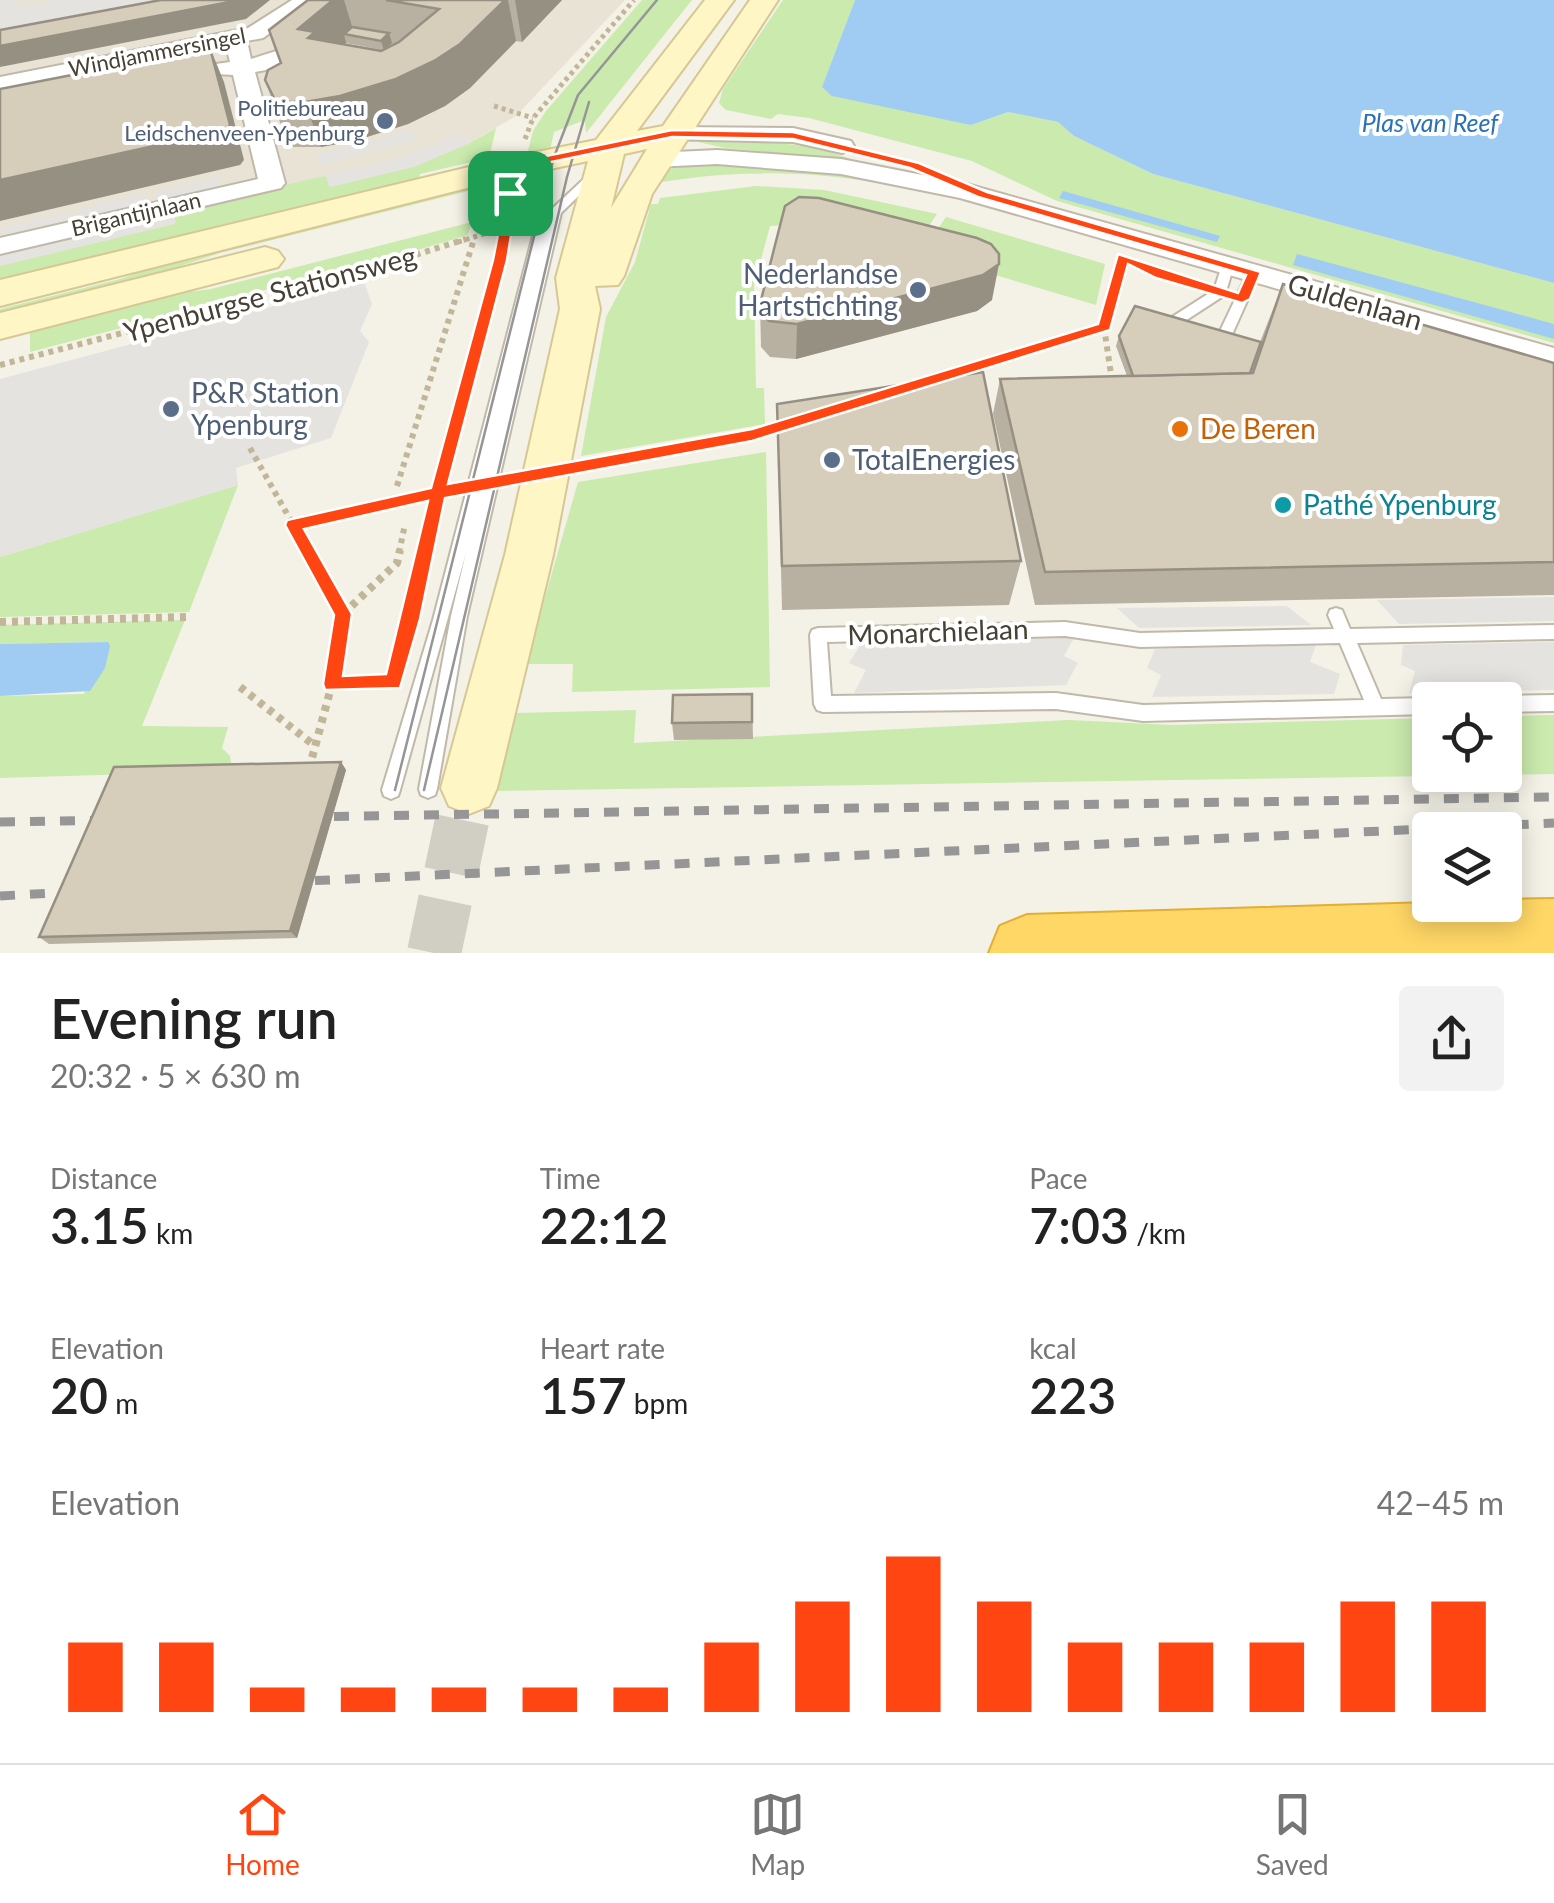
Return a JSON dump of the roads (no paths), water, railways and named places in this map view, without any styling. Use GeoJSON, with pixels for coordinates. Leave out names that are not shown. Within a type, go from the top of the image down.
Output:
{"type":"FeatureCollection","features":[{"type":"Feature","properties":{"kind":"highway"},"geometry":{"type":"LineString","coordinates":[[1027,953],[1554,936]]}},
{"type":"Feature","properties":{"kind":"main road"},"geometry":{"type":"LineString","coordinates":[[448,789],[529,555],[580,309],[576,278],[607,155],[720,0]]}},
{"type":"Feature","properties":{"kind":"main road"},"geometry":{"type":"LineString","coordinates":[[580,309],[608,272],[634,194],[764,0]]}},
{"type":"Feature","properties":{"kind":"main road","name":"Ypenburgse Stationsweg"},"geometry":{"type":"LineString","coordinates":[[0,326],[510,196],[607,155],[663,147]]}},
{"type":"Feature","properties":{"kind":"main road","name":"Ypenburgse Stationsweg"},"geometry":{"type":"LineString","coordinates":[[0,293],[510,196]]}},
{"type":"Feature","properties":{"kind":"street","name":"Windjammersingel"},"geometry":{"type":"LineString","coordinates":[[202,74],[306,0]]}},
{"type":"Feature","properties":{"kind":"street","name":"Windjammersingel"},"geometry":{"type":"LineString","coordinates":[[0,84],[238,52],[271,63],[303,50],[363,0]]}},
{"type":"Feature","properties":{"kind":"street","name":"Brigantijnlaan"},"geometry":{"type":"LineString","coordinates":[[0,246],[272,183],[238,52]]}},
{"type":"Feature","properties":{"kind":"street","name":"Guldenlaan"},"geometry":{"type":"LineString","coordinates":[[663,147],[860,168],[983,194],[1554,358]]}},
{"type":"Feature","properties":{"kind":"lane"},"geometry":{"type":"LineString","coordinates":[[391,790],[442,620],[542,224],[607,155]]}},
{"type":"Feature","properties":{"kind":"lane"},"geometry":{"type":"LineString","coordinates":[[448,789],[459,616],[553,211]]}},
{"type":"Feature","properties":{"kind":"lane"},"geometry":{"type":"LineString","coordinates":[[1144,342],[1220,292],[1241,269]]}},
{"type":"Feature","properties":{"kind":"lane"},"geometry":{"type":"LineString","coordinates":[[1210,368],[1241,269]]}},
{"type":"Feature","properties":{"kind":"lane"},"geometry":{"type":"LineString","coordinates":[[1336,616],[1376,707]]}},
{"type":"Feature","properties":{"kind":"lane","name":"Monarchielaan"},"geometry":{"type":"LineString","coordinates":[[1412,706],[1143,712],[1056,701],[823,704],[818,635],[1066,629],[1140,640],[1554,632]]}},
{"type":"Feature","properties":{"kind":"lane"},"geometry":{"type":"LineString","coordinates":[[1522,704],[1554,703]]}},
{"type":"Feature","properties":{"kind":"water","name":"Plas van Reef"},"geometry":{"type":"Polygon","coordinates":[[[855,0],[1554,0],[1554,283],[1153,174],[1074,136],[1058,122],[1008,112],[971,125],[832,96],[822,87],[855,0]]]}},
{"type":"Feature","properties":{"kind":"water"},"geometry":{"type":"Polygon","coordinates":[[[1063,191],[1220,236],[1217,242],[1059,198],[1063,191]]]}},
{"type":"Feature","properties":{"kind":"water"},"geometry":{"type":"Polygon","coordinates":[[[1297,254],[1554,324],[1554,339],[1293,265],[1297,254]]]}},
{"type":"Feature","properties":{"kind":"water"},"geometry":{"type":"Polygon","coordinates":[[[108,642],[105,668],[90,691],[0,696],[0,644],[108,642]]]}},
{"type":"Feature","properties":{"kind":"tunnel"},"geometry":{"type":"LineString","coordinates":[[434,953],[469,788]]}},
{"type":"Feature","properties":{"kind":"tram line"},"geometry":{"type":"LineString","coordinates":[[395,790],[554,157],[578,95],[657,0]]}},
{"type":"Feature","properties":{"kind":"tram line"},"geometry":{"type":"LineString","coordinates":[[424,790],[567,177],[589,102]]}},
{"type":"Feature","properties":{"kind":"railway"},"geometry":{"type":"LineString","coordinates":[[304,817],[1554,797]]}},
{"type":"Feature","properties":{"kind":"railway"},"geometry":{"type":"LineString","coordinates":[[0,822],[119,820]]}},
{"type":"Feature","properties":{"kind":"railway"},"geometry":{"type":"LineString","coordinates":[[285,882],[1554,823]]}},
{"type":"Feature","properties":{"kind":"railway"},"geometry":{"type":"LineString","coordinates":[[0,896],[86,891]]}},
{"type":"Feature","properties":{"kind":"place","name":"Politiebureau Leidschenveen-Ypenburg"},"geometry":{"type":"Point","coordinates":[385,121]}},
{"type":"Feature","properties":{"kind":"place","name":"Nederlandse Hartstichting"},"geometry":{"type":"Point","coordinates":[918,290]}},
{"type":"Feature","properties":{"kind":"place","name":"P&R Station Ypenburg"},"geometry":{"type":"Point","coordinates":[171,409]}},
{"type":"Feature","properties":{"kind":"place","name":"De Beren"},"geometry":{"type":"Point","coordinates":[1180,429]}},
{"type":"Feature","properties":{"kind":"place","name":"TotalEnergies"},"geometry":{"type":"Point","coordinates":[832,460]}},
{"type":"Feature","properties":{"kind":"place","name":"Pathé Ypenburg"},"geometry":{"type":"Point","coordinates":[1283,505]}}]}
